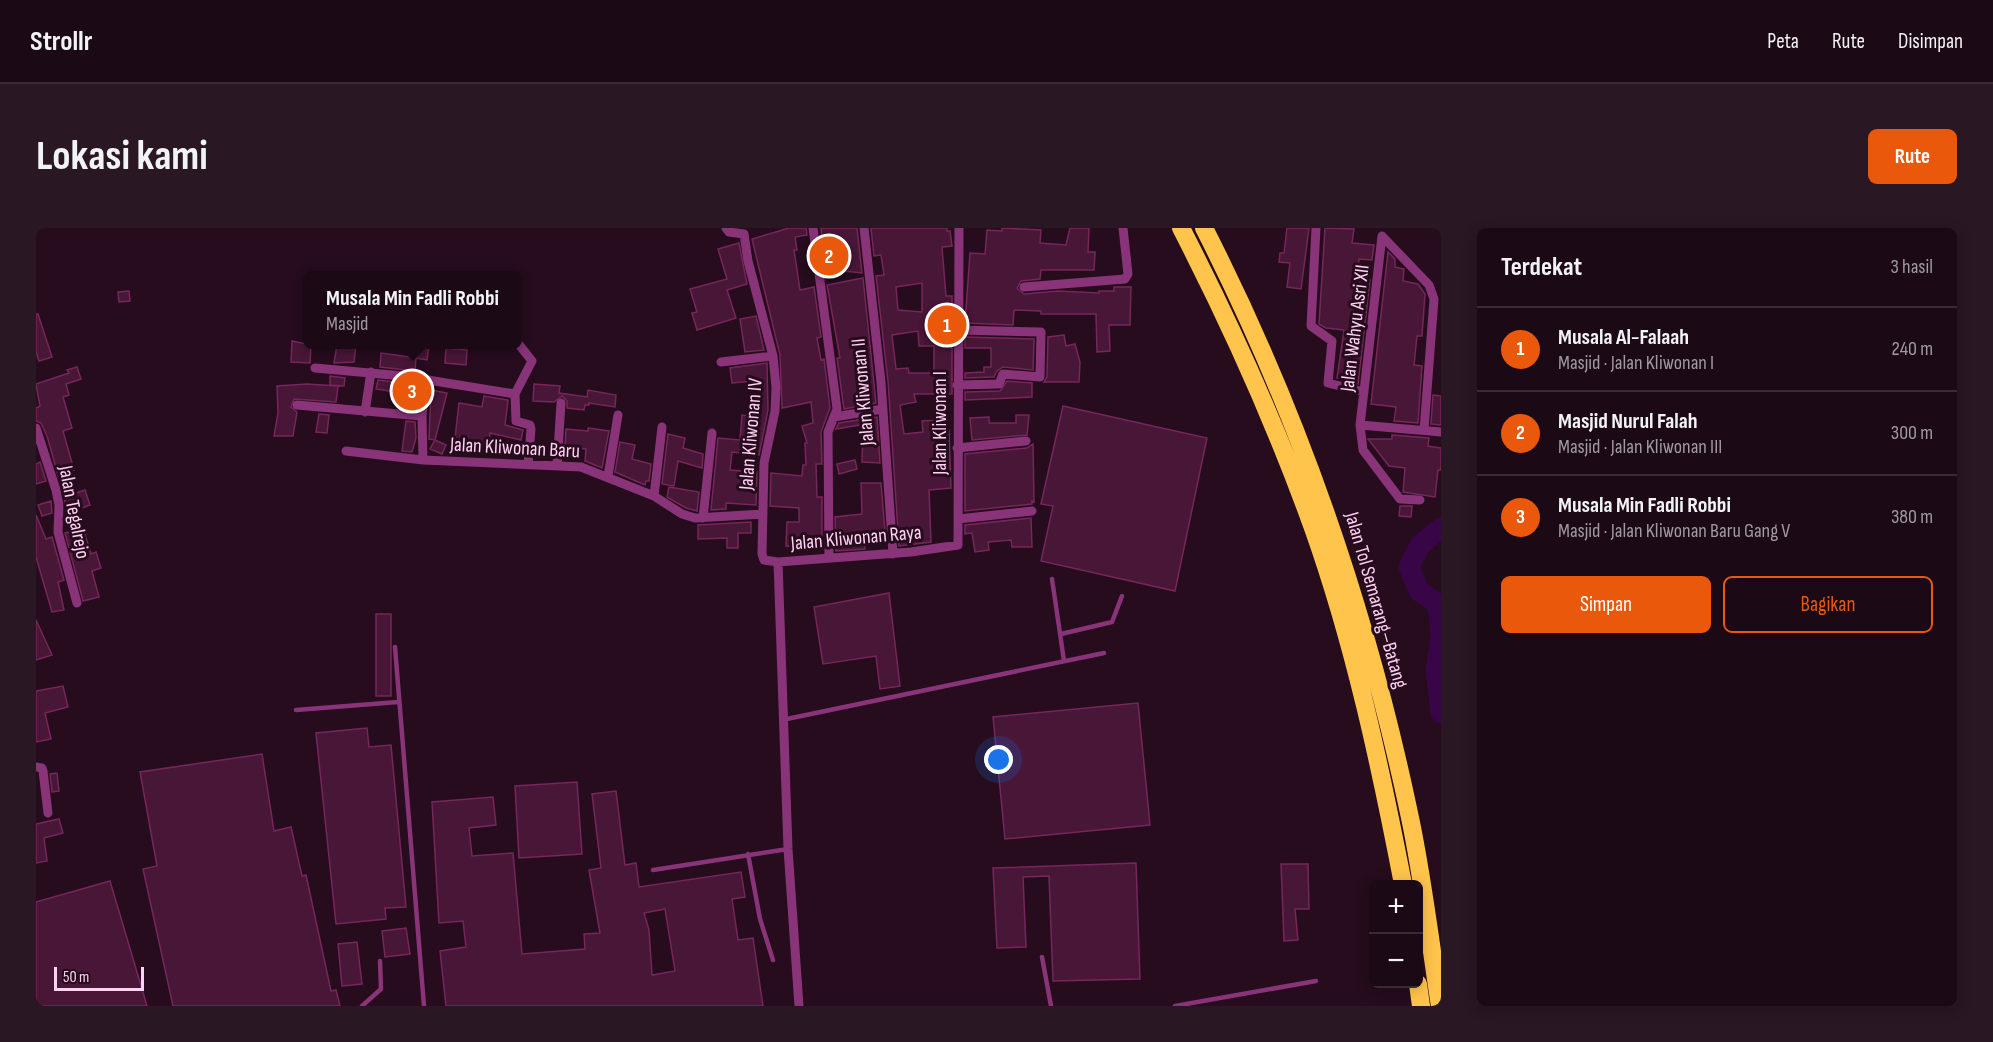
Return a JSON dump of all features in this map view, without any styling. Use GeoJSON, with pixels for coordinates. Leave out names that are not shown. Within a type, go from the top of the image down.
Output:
{"type":"FeatureCollection","features":[{"type":"Feature","properties":{"kind":"highway","name":"Jalan Tol Semarang–Batang"},"geometry":{"type":"LineString","coordinates":[[1181,228],[1237,341],[1313,529],[1365,709],[1402,880]]}},
{"type":"Feature","properties":{"kind":"highway","name":"Jalan Tol Semarang–Batang"},"geometry":{"type":"LineString","coordinates":[[1204,228],[1256,333],[1294,424],[1331,522],[1355,597],[1410,814],[1440,1006]]}},
{"type":"Feature","properties":{"kind":"highway"},"geometry":{"type":"LineString","coordinates":[[1419,988],[1421,1006]]}},
{"type":"Feature","properties":{"kind":"street","name":"Jalan Kliwonan IV"},"geometry":{"type":"LineString","coordinates":[[726,228],[729,232],[744,234],[748,261],[772,356],[775,411],[764,463],[762,554]]}},
{"type":"Feature","properties":{"kind":"street"},"geometry":{"type":"LineString","coordinates":[[813,228],[837,409],[828,432],[829,558]]}},
{"type":"Feature","properties":{"kind":"street","name":"Jalan Kliwonan II"},"geometry":{"type":"LineString","coordinates":[[864,228],[883,409],[893,554]]}},
{"type":"Feature","properties":{"kind":"street","name":"Jalan Kliwonan I"},"geometry":{"type":"LineString","coordinates":[[958,545],[959,228]]}},
{"type":"Feature","properties":{"kind":"street"},"geometry":{"type":"LineString","coordinates":[[1024,286],[1125,279],[1128,274],[1123,228]]}},
{"type":"Feature","properties":{"kind":"street"},"geometry":{"type":"LineString","coordinates":[[1316,228],[1311,326],[1332,341],[1328,383],[1364,392]]}},
{"type":"Feature","properties":{"kind":"street"},"geometry":{"type":"LineString","coordinates":[[1386,232],[1429,285],[1434,299],[1424,430]]}},
{"type":"Feature","properties":{"kind":"street","name":"Jalan Wahyu Asri XII"},"geometry":{"type":"LineString","coordinates":[[1386,232],[1360,425],[1363,450],[1400,498],[1420,500]]}},
{"type":"Feature","properties":{"kind":"street"},"geometry":{"type":"LineString","coordinates":[[957,385],[999,384],[1003,374],[1040,377],[1041,332],[958,330]]}},
{"type":"Feature","properties":{"kind":"street"},"geometry":{"type":"LineString","coordinates":[[522,348],[532,361],[515,394],[516,421],[530,425],[528,465]]}},
{"type":"Feature","properties":{"kind":"street"},"geometry":{"type":"LineString","coordinates":[[721,362],[772,356]]}},
{"type":"Feature","properties":{"kind":"street"},"geometry":{"type":"LineString","coordinates":[[315,368],[371,372],[515,394]]}},
{"type":"Feature","properties":{"kind":"street"},"geometry":{"type":"LineString","coordinates":[[365,412],[371,372]]}},
{"type":"Feature","properties":{"kind":"street","name":"Jalan Kliwonan Baru"},"geometry":{"type":"LineString","coordinates":[[425,380],[422,416],[423,460],[581,467],[654,496],[682,514],[703,518],[763,514]]}},
{"type":"Feature","properties":{"kind":"street"},"geometry":{"type":"LineString","coordinates":[[556,466],[561,403]]}},
{"type":"Feature","properties":{"kind":"street"},"geometry":{"type":"LineString","coordinates":[[297,405],[422,416]]}},
{"type":"Feature","properties":{"kind":"street"},"geometry":{"type":"LineString","coordinates":[[834,417],[883,409]]}},
{"type":"Feature","properties":{"kind":"street"},"geometry":{"type":"LineString","coordinates":[[608,476],[618,415]]}},
{"type":"Feature","properties":{"kind":"street"},"geometry":{"type":"LineString","coordinates":[[1360,425],[1441,432]]}},
{"type":"Feature","properties":{"kind":"street","name":"Jalan Tegalrejo"},"geometry":{"type":"LineString","coordinates":[[36,428],[59,505],[58,532],[76,603]]}},
{"type":"Feature","properties":{"kind":"street"},"geometry":{"type":"LineString","coordinates":[[654,496],[662,428]]}},
{"type":"Feature","properties":{"kind":"street"},"geometry":{"type":"LineString","coordinates":[[703,518],[712,433]]}},
{"type":"Feature","properties":{"kind":"street"},"geometry":{"type":"LineString","coordinates":[[957,448],[1026,441]]}},
{"type":"Feature","properties":{"kind":"street"},"geometry":{"type":"LineString","coordinates":[[346,451],[423,460]]}},
{"type":"Feature","properties":{"kind":"street"},"geometry":{"type":"LineString","coordinates":[[958,519],[1032,512]]}},
{"type":"Feature","properties":{"kind":"street","name":"Jalan Kliwonan Raya"},"geometry":{"type":"LineString","coordinates":[[762,554],[764,560],[778,562],[893,554],[958,545]]}},
{"type":"Feature","properties":{"kind":"street"},"geometry":{"type":"LineString","coordinates":[[778,562],[788,849],[799,1006]]}},
{"type":"Feature","properties":{"kind":"street"},"geometry":{"type":"LineString","coordinates":[[36,767],[42,768],[43,771],[48,813]]}},
{"type":"Feature","properties":{"kind":"lane"},"geometry":{"type":"LineString","coordinates":[[1053,579],[1064,661]]}},
{"type":"Feature","properties":{"kind":"lane"},"geometry":{"type":"LineString","coordinates":[[1061,634],[1112,622],[1122,596]]}},
{"type":"Feature","properties":{"kind":"lane"},"geometry":{"type":"LineString","coordinates":[[394,647],[424,1006]]}},
{"type":"Feature","properties":{"kind":"lane"},"geometry":{"type":"LineString","coordinates":[[782,720],[1104,653]]}},
{"type":"Feature","properties":{"kind":"lane"},"geometry":{"type":"LineString","coordinates":[[296,710],[398,702]]}},
{"type":"Feature","properties":{"kind":"lane"},"geometry":{"type":"LineString","coordinates":[[653,870],[788,849]]}},
{"type":"Feature","properties":{"kind":"lane"},"geometry":{"type":"LineString","coordinates":[[748,854],[760,919],[773,960]]}},
{"type":"Feature","properties":{"kind":"lane"},"geometry":{"type":"LineString","coordinates":[[1042,957],[1051,1006]]}},
{"type":"Feature","properties":{"kind":"lane"},"geometry":{"type":"LineString","coordinates":[[362,1006],[381,989],[380,961]]}},
{"type":"Feature","properties":{"kind":"lane"},"geometry":{"type":"LineString","coordinates":[[1175,1006],[1316,981]]}},
{"type":"Feature","properties":{"kind":"building"},"geometry":{"type":"Polygon","coordinates":[[[789,228],[806,228],[807,235],[795,237],[797,250],[794,250],[800,290],[814,287],[821,337],[817,338],[821,360],[824,359],[830,408],[821,432],[822,464],[816,464],[817,497],[822,497],[822,549],[786,546],[787,522],[799,522],[799,508],[770,506],[771,473],[802,476],[803,465],[806,465],[805,443],[807,443],[802,426],[813,423],[811,402],[782,408],[780,355],[752,239],[789,228]]]}},
{"type":"Feature","properties":{"kind":"building"},"geometry":{"type":"Polygon","coordinates":[[[821,228],[857,228],[862,273],[825,269],[821,228]]]}},
{"type":"Feature","properties":{"kind":"building"},"geometry":{"type":"Polygon","coordinates":[[[871,228],[947,228],[947,231],[950,231],[952,246],[942,247],[946,296],[952,296],[952,394],[914,394],[916,402],[900,405],[904,434],[923,432],[922,421],[941,420],[942,431],[949,430],[951,488],[929,490],[931,542],[899,546],[888,381],[876,276],[884,275],[881,255],[874,256],[871,228]],[[922,283],[896,287],[898,310],[922,312],[922,283]],[[918,331],[892,335],[896,369],[908,368],[909,373],[934,373],[934,346],[919,346],[918,331]]]}},
{"type":"Feature","properties":{"kind":"building"},"geometry":{"type":"Polygon","coordinates":[[[1002,228],[1041,230],[1040,243],[1066,245],[1070,228],[1089,228],[1088,252],[1095,252],[1094,270],[1041,270],[1040,279],[1021,281],[1017,288],[1024,294],[1058,291],[1099,293],[1099,291],[1114,291],[1114,287],[1131,287],[1130,325],[1109,325],[1110,351],[1097,352],[1096,314],[1041,314],[1041,311],[1014,310],[1013,325],[965,323],[970,253],[985,254],[987,230],[1002,231],[1002,228]]]}},
{"type":"Feature","properties":{"kind":"building"},"geometry":{"type":"Polygon","coordinates":[[[1287,228],[1309,228],[1301,289],[1287,287],[1290,263],[1279,262],[1280,253],[1284,253],[1287,228]]]}},
{"type":"Feature","properties":{"kind":"building"},"geometry":{"type":"Polygon","coordinates":[[[1325,228],[1354,229],[1352,243],[1374,245],[1372,260],[1359,259],[1357,279],[1370,280],[1358,384],[1337,378],[1344,330],[1326,328],[1319,324],[1325,228]]]}},
{"type":"Feature","properties":{"kind":"building"},"geometry":{"type":"Polygon","coordinates":[[[739,243],[747,284],[727,290],[736,318],[697,330],[692,313],[697,312],[690,289],[727,279],[718,249],[739,243]]]}},
{"type":"Feature","properties":{"kind":"building"},"geometry":{"type":"Polygon","coordinates":[[[1388,252],[1395,259],[1395,267],[1404,269],[1403,281],[1418,284],[1425,294],[1422,336],[1417,336],[1414,365],[1422,366],[1418,423],[1394,421],[1396,407],[1371,404],[1388,252]]]}},
{"type":"Feature","properties":{"kind":"building"},"geometry":{"type":"Polygon","coordinates":[[[863,278],[876,403],[844,409],[837,358],[840,358],[827,285],[863,278]]]}},
{"type":"Feature","properties":{"kind":"building"},"geometry":{"type":"Polygon","coordinates":[[[129,291],[130,301],[119,302],[118,292],[129,291]]]}},
{"type":"Feature","properties":{"kind":"building"},"geometry":{"type":"Polygon","coordinates":[[[36,314],[38,314],[52,357],[39,361],[36,352],[36,314]]]}},
{"type":"Feature","properties":{"kind":"building"},"geometry":{"type":"Polygon","coordinates":[[[756,316],[764,350],[745,352],[740,319],[756,316]]]}},
{"type":"Feature","properties":{"kind":"building"},"geometry":{"type":"Polygon","coordinates":[[[1064,335],[1066,346],[1075,344],[1080,362],[1079,382],[1044,382],[1047,377],[1048,337],[1064,335]]]}},
{"type":"Feature","properties":{"kind":"building"},"geometry":{"type":"Polygon","coordinates":[[[965,337],[1034,339],[1033,370],[1003,367],[994,377],[965,378],[965,373],[984,372],[984,367],[991,367],[991,348],[965,348],[965,337]]]}},
{"type":"Feature","properties":{"kind":"building"},"geometry":{"type":"Polygon","coordinates":[[[292,341],[303,343],[303,349],[311,349],[310,363],[291,362],[292,341]]]}},
{"type":"Feature","properties":{"kind":"building"},"geometry":{"type":"Polygon","coordinates":[[[336,349],[356,349],[354,362],[334,363],[336,349]]]}},
{"type":"Feature","properties":{"kind":"building"},"geometry":{"type":"Polygon","coordinates":[[[416,349],[428,349],[427,360],[415,358],[416,349]]]}},
{"type":"Feature","properties":{"kind":"building"},"geometry":{"type":"Polygon","coordinates":[[[446,349],[467,350],[466,365],[445,363],[446,349]]]}},
{"type":"Feature","properties":{"kind":"building"},"geometry":{"type":"Polygon","coordinates":[[[381,353],[416,358],[415,371],[380,367],[381,353]]]}},
{"type":"Feature","properties":{"kind":"building"},"geometry":{"type":"Polygon","coordinates":[[[767,363],[768,410],[759,455],[732,452],[730,470],[757,472],[756,505],[726,503],[726,509],[711,510],[718,438],[740,440],[742,415],[755,417],[754,381],[732,383],[730,368],[767,363]]]}},
{"type":"Feature","properties":{"kind":"building"},"geometry":{"type":"Polygon","coordinates":[[[77,367],[81,379],[66,384],[69,395],[63,397],[72,428],[63,431],[74,470],[58,475],[47,436],[41,423],[36,421],[36,408],[40,406],[36,384],[69,373],[67,370],[77,367]]]}},
{"type":"Feature","properties":{"kind":"building"},"geometry":{"type":"Polygon","coordinates":[[[330,376],[345,378],[344,386],[330,385],[330,376]]]}},
{"type":"Feature","properties":{"kind":"building"},"geometry":{"type":"Polygon","coordinates":[[[378,380],[418,385],[417,401],[402,399],[402,393],[376,389],[378,380]]]}},
{"type":"Feature","properties":{"kind":"building"},"geometry":{"type":"Polygon","coordinates":[[[1007,381],[1032,383],[1032,397],[965,400],[965,392],[1000,391],[1007,381]]]}},
{"type":"Feature","properties":{"kind":"building"},"geometry":{"type":"Polygon","coordinates":[[[307,384],[338,386],[336,402],[294,399],[291,407],[297,412],[293,436],[274,436],[278,413],[277,386],[307,384]]]}},
{"type":"Feature","properties":{"kind":"building"},"geometry":{"type":"Polygon","coordinates":[[[534,384],[560,386],[559,393],[587,397],[588,390],[616,395],[615,407],[589,403],[585,405],[584,410],[567,408],[567,401],[562,396],[554,402],[533,401],[534,384]]]}},
{"type":"Feature","properties":{"kind":"building"},"geometry":{"type":"Polygon","coordinates":[[[431,390],[447,393],[435,440],[429,439],[431,390]]]}},
{"type":"Feature","properties":{"kind":"building"},"geometry":{"type":"Polygon","coordinates":[[[1433,395],[1441,396],[1441,425],[1431,424],[1433,395]]]}},
{"type":"Feature","properties":{"kind":"building"},"geometry":{"type":"Polygon","coordinates":[[[484,396],[508,400],[505,425],[523,430],[521,440],[490,433],[488,452],[454,447],[459,403],[482,407],[484,396]]]}},
{"type":"Feature","properties":{"kind":"building"},"geometry":{"type":"Polygon","coordinates":[[[1063,406],[1207,438],[1175,591],[1041,561],[1053,506],[1041,504],[1063,406]]]}},
{"type":"Feature","properties":{"kind":"building"},"geometry":{"type":"Polygon","coordinates":[[[319,414],[329,415],[327,433],[316,432],[319,414]]]}},
{"type":"Feature","properties":{"kind":"building"},"geometry":{"type":"Polygon","coordinates":[[[1016,415],[1029,415],[1027,435],[972,440],[970,418],[989,417],[989,423],[1016,423],[1016,415]]]}},
{"type":"Feature","properties":{"kind":"building"},"geometry":{"type":"Polygon","coordinates":[[[877,417],[880,463],[862,462],[863,431],[860,431],[860,425],[836,429],[839,423],[877,417]]]}},
{"type":"Feature","properties":{"kind":"building"},"geometry":{"type":"Polygon","coordinates":[[[406,421],[415,422],[416,438],[412,452],[402,451],[406,421]]]}},
{"type":"Feature","properties":{"kind":"building"},"geometry":{"type":"Polygon","coordinates":[[[588,428],[609,431],[602,468],[585,461],[586,449],[565,447],[566,429],[588,431],[588,428]]]}},
{"type":"Feature","properties":{"kind":"building"},"geometry":{"type":"Polygon","coordinates":[[[668,434],[685,438],[683,448],[703,454],[702,468],[678,461],[674,486],[662,484],[668,434]]]}},
{"type":"Feature","properties":{"kind":"building"},"geometry":{"type":"Polygon","coordinates":[[[1392,435],[1429,438],[1428,446],[1441,448],[1441,470],[1438,470],[1435,497],[1403,492],[1405,468],[1389,466],[1368,439],[1392,439],[1392,435]]]}},
{"type":"Feature","properties":{"kind":"building"},"geometry":{"type":"Polygon","coordinates":[[[435,440],[446,445],[442,454],[430,449],[435,440]]]}},
{"type":"Feature","properties":{"kind":"building"},"geometry":{"type":"Polygon","coordinates":[[[620,442],[635,445],[632,459],[651,464],[649,481],[646,481],[645,485],[615,472],[620,442]]]}},
{"type":"Feature","properties":{"kind":"building"},"geometry":{"type":"Polygon","coordinates":[[[1033,444],[1034,502],[1032,501],[1032,504],[965,511],[965,454],[1027,448],[1033,444]]]}},
{"type":"Feature","properties":{"kind":"building"},"geometry":{"type":"Polygon","coordinates":[[[855,460],[857,469],[839,474],[837,464],[855,460]]]}},
{"type":"Feature","properties":{"kind":"building"},"geometry":{"type":"Polygon","coordinates":[[[40,462],[46,481],[36,484],[36,464],[40,462]]]}},
{"type":"Feature","properties":{"kind":"building"},"geometry":{"type":"Polygon","coordinates":[[[861,483],[881,483],[885,531],[864,533],[865,549],[836,551],[835,517],[862,514],[861,483]]]}},
{"type":"Feature","properties":{"kind":"building"},"geometry":{"type":"Polygon","coordinates":[[[669,487],[699,492],[697,511],[686,508],[667,497],[669,487]]]}},
{"type":"Feature","properties":{"kind":"building"},"geometry":{"type":"Polygon","coordinates":[[[85,490],[90,505],[67,513],[64,497],[85,490]]]}},
{"type":"Feature","properties":{"kind":"building"},"geometry":{"type":"Polygon","coordinates":[[[51,501],[52,513],[42,516],[38,505],[51,501]]]}},
{"type":"Feature","properties":{"kind":"building"},"geometry":{"type":"Polygon","coordinates":[[[1400,506],[1412,506],[1411,517],[1399,516],[1400,506]]]}},
{"type":"Feature","properties":{"kind":"building"},"geometry":{"type":"Polygon","coordinates":[[[36,515],[46,539],[52,537],[64,580],[58,582],[64,610],[52,612],[36,557],[36,515]]]}},
{"type":"Feature","properties":{"kind":"building"},"geometry":{"type":"Polygon","coordinates":[[[1031,518],[1032,547],[1012,547],[1011,540],[988,542],[989,550],[975,552],[972,533],[965,534],[965,525],[1031,518]]]}},
{"type":"Feature","properties":{"kind":"building"},"geometry":{"type":"Polygon","coordinates":[[[751,522],[751,533],[738,533],[738,548],[727,548],[727,538],[698,539],[698,525],[751,522]]]}},
{"type":"Feature","properties":{"kind":"building"},"geometry":{"type":"Polygon","coordinates":[[[83,528],[91,554],[96,552],[101,568],[92,571],[99,597],[83,601],[65,533],[83,528]]]}},
{"type":"Feature","properties":{"kind":"building"},"geometry":{"type":"Polygon","coordinates":[[[889,593],[900,686],[880,689],[876,656],[823,664],[814,607],[889,593]]]}},
{"type":"Feature","properties":{"kind":"building"},"geometry":{"type":"Polygon","coordinates":[[[376,614],[391,614],[391,696],[376,696],[376,614]]]}},
{"type":"Feature","properties":{"kind":"building"},"geometry":{"type":"Polygon","coordinates":[[[36,620],[52,655],[36,660],[36,620]]]}},
{"type":"Feature","properties":{"kind":"building"},"geometry":{"type":"Polygon","coordinates":[[[63,686],[68,707],[45,713],[51,739],[36,742],[36,691],[63,686]]]}},
{"type":"Feature","properties":{"kind":"building"},"geometry":{"type":"Polygon","coordinates":[[[1138,703],[1150,825],[1005,839],[993,717],[1138,703]]]}},
{"type":"Feature","properties":{"kind":"building"},"geometry":{"type":"Polygon","coordinates":[[[367,728],[369,747],[391,745],[406,907],[385,908],[386,919],[336,924],[316,733],[367,728]]]}},
{"type":"Feature","properties":{"kind":"building"},"geometry":{"type":"Polygon","coordinates":[[[262,754],[274,831],[291,827],[302,876],[306,875],[331,991],[336,990],[340,1006],[173,1006],[143,869],[157,866],[140,772],[262,754]]]}},
{"type":"Feature","properties":{"kind":"building"},"geometry":{"type":"Polygon","coordinates":[[[57,773],[59,791],[52,792],[50,774],[57,773]]]}},
{"type":"Feature","properties":{"kind":"building"},"geometry":{"type":"Polygon","coordinates":[[[577,782],[582,854],[519,858],[515,786],[577,782]]]}},
{"type":"Feature","properties":{"kind":"building"},"geometry":{"type":"Polygon","coordinates":[[[616,791],[625,865],[636,863],[639,887],[741,872],[745,897],[732,899],[738,940],[753,938],[763,1006],[446,1006],[440,951],[466,947],[463,921],[439,923],[432,802],[493,797],[496,825],[469,828],[472,856],[513,853],[522,954],[585,949],[584,934],[600,933],[589,870],[601,868],[592,794],[616,791]],[[665,909],[644,913],[649,930],[652,975],[675,971],[665,909]]]}},
{"type":"Feature","properties":{"kind":"building"},"geometry":{"type":"Polygon","coordinates":[[[59,819],[63,833],[44,838],[47,861],[36,863],[36,824],[59,819]]]}},
{"type":"Feature","properties":{"kind":"building"},"geometry":{"type":"Polygon","coordinates":[[[1136,863],[1140,979],[1053,981],[1049,876],[1023,877],[1026,947],[997,948],[993,868],[1136,863]]]}},
{"type":"Feature","properties":{"kind":"building"},"geometry":{"type":"Polygon","coordinates":[[[1281,864],[1308,864],[1309,909],[1295,909],[1298,940],[1284,941],[1281,864]]]}},
{"type":"Feature","properties":{"kind":"building"},"geometry":{"type":"Polygon","coordinates":[[[110,881],[147,1006],[36,1006],[36,902],[110,881]]]}},
{"type":"Feature","properties":{"kind":"building"},"geometry":{"type":"Polygon","coordinates":[[[406,928],[410,954],[385,957],[382,931],[406,928]]]}},
{"type":"Feature","properties":{"kind":"building"},"geometry":{"type":"Polygon","coordinates":[[[357,942],[362,984],[342,986],[338,944],[357,942]]]}},
{"type":"Feature","properties":{"kind":"waterway"},"geometry":{"type":"LineString","coordinates":[[1441,528],[1420,545],[1409,567],[1419,591],[1438,604],[1441,634]]}},
{"type":"Feature","properties":{"kind":"waterway"},"geometry":{"type":"LineString","coordinates":[[1441,635],[1436,671],[1441,713]]}},
{"type":"Feature","properties":{"kind":"place","name":"Masjid Nurul Falah"},"geometry":{"type":"Point","coordinates":[829,256]}},
{"type":"Feature","properties":{"kind":"place","name":"Musala Al-Falaah"},"geometry":{"type":"Point","coordinates":[947,325]}},
{"type":"Feature","properties":{"kind":"place","name":"Musala Min Fadli Robbi"},"geometry":{"type":"Point","coordinates":[412,391]}}]}
